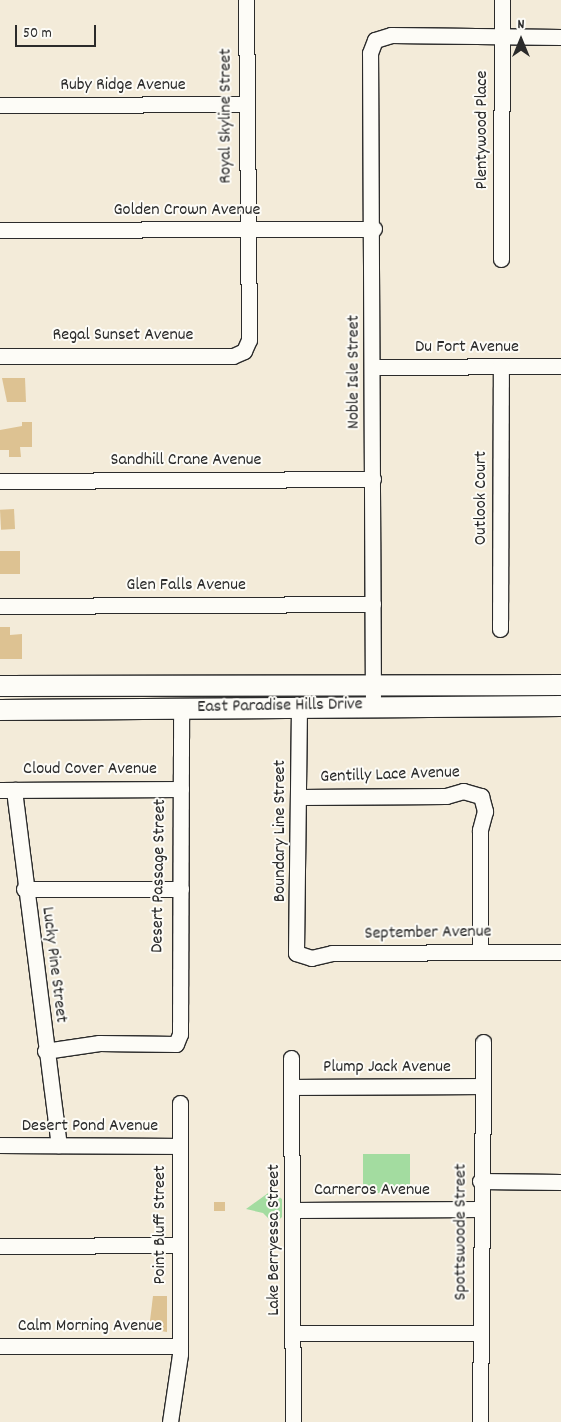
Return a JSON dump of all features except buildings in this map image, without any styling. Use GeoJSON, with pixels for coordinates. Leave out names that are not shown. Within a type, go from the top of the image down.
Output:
{"type":"FeatureCollection","features":[{"type":"Feature","properties":{"kind":"main road","name":"East Paradise Hills Drive"},"geometry":{"type":"LineString","coordinates":[[0,686],[561,684]]}},
{"type":"Feature","properties":{"kind":"main road","name":"East Paradise Hills Drive"},"geometry":{"type":"LineString","coordinates":[[0,710],[561,706]]}},
{"type":"Feature","properties":{"kind":"street","name":"Royal Skyline Street"},"geometry":{"type":"LineString","coordinates":[[244,351],[249,340],[246,230],[246,0]]}},
{"type":"Feature","properties":{"kind":"street","name":"Plentywood Place"},"geometry":{"type":"LineString","coordinates":[[501,259],[502,0]]}},
{"type":"Feature","properties":{"kind":"street","name":"Noble Isle Street"},"geometry":{"type":"LineString","coordinates":[[373,706],[374,229],[370,53],[375,40],[391,35],[502,37]]}},
{"type":"Feature","properties":{"kind":"street"},"geometry":{"type":"LineString","coordinates":[[502,37],[561,37]]}},
{"type":"Feature","properties":{"kind":"street","name":"Ruby Ridge Avenue"},"geometry":{"type":"LineString","coordinates":[[0,105],[246,104]]}},
{"type":"Feature","properties":{"kind":"street","name":"Golden Crown Avenue"},"geometry":{"type":"LineString","coordinates":[[0,230],[374,229]]}},
{"type":"Feature","properties":{"kind":"street","name":"Regal Sunset Avenue"},"geometry":{"type":"LineString","coordinates":[[0,356],[232,356],[244,351]]}},
{"type":"Feature","properties":{"kind":"street","name":"Outlook Court"},"geometry":{"type":"LineString","coordinates":[[500,366],[500,629]]}},
{"type":"Feature","properties":{"kind":"street","name":"Du Fort Avenue"},"geometry":{"type":"LineString","coordinates":[[373,367],[561,366]]}},
{"type":"Feature","properties":{"kind":"street","name":"Sandhill Crane Avenue"},"geometry":{"type":"LineString","coordinates":[[0,481],[373,479]]}},
{"type":"Feature","properties":{"kind":"street","name":"Glen Falls Avenue"},"geometry":{"type":"LineString","coordinates":[[0,606],[373,604]]}},
{"type":"Feature","properties":{"kind":"street","name":"Boundary Line Street"},"geometry":{"type":"LineString","coordinates":[[296,953],[300,797],[299,707]]}},
{"type":"Feature","properties":{"kind":"street","name":"Desert Passage Street"},"geometry":{"type":"LineString","coordinates":[[46,1051],[99,1043],[176,1044],[181,890],[181,708]]}},
{"type":"Feature","properties":{"kind":"street","name":"Cloud Cover Avenue"},"geometry":{"type":"LineString","coordinates":[[7,790],[181,788]]}},
{"type":"Feature","properties":{"kind":"street","name":"Lucky Pine Street"},"geometry":{"type":"LineString","coordinates":[[7,790],[24,889],[60,1145]]}},
{"type":"Feature","properties":{"kind":"street","name":"Gentilly Lace Avenue"},"geometry":{"type":"LineString","coordinates":[[300,797],[446,796],[463,791],[481,796],[485,811],[480,830],[480,952]]}},
{"type":"Feature","properties":{"kind":"street"},"geometry":{"type":"LineString","coordinates":[[24,889],[181,890]]}},
{"type":"Feature","properties":{"kind":"street","name":"September Avenue"},"geometry":{"type":"LineString","coordinates":[[296,953],[311,958],[480,952],[561,952]]}},
{"type":"Feature","properties":{"kind":"street","name":"Spottswoode Street"},"geometry":{"type":"LineString","coordinates":[[480,1422],[480,1086],[483,1042]]}},
{"type":"Feature","properties":{"kind":"street","name":"Lake Berryessa Street"},"geometry":{"type":"LineString","coordinates":[[291,1058],[294,1088],[293,1422]]}},
{"type":"Feature","properties":{"kind":"street","name":"Plump Jack Avenue"},"geometry":{"type":"LineString","coordinates":[[294,1088],[480,1086]]}},
{"type":"Feature","properties":{"kind":"street","name":"Point Bluff Street"},"geometry":{"type":"LineString","coordinates":[[170,1422],[180,1346],[180,1104]]}},
{"type":"Feature","properties":{"kind":"street","name":"Desert Pond Avenue"},"geometry":{"type":"LineString","coordinates":[[0,1145],[180,1146]]}},
{"type":"Feature","properties":{"kind":"street"},"geometry":{"type":"LineString","coordinates":[[480,1181],[561,1182]]}},
{"type":"Feature","properties":{"kind":"street","name":"Carneros Avenue"},"geometry":{"type":"LineString","coordinates":[[294,1210],[480,1209]]}},
{"type":"Feature","properties":{"kind":"street"},"geometry":{"type":"LineString","coordinates":[[0,1246],[180,1245]]}},
{"type":"Feature","properties":{"kind":"street"},"geometry":{"type":"LineString","coordinates":[[294,1334],[480,1332]]}},
{"type":"Feature","properties":{"kind":"street","name":"Calm Morning Avenue"},"geometry":{"type":"LineString","coordinates":[[0,1346],[180,1346]]}},
{"type":"Feature","properties":{"kind":"green space"},"geometry":{"type":"Polygon","coordinates":[[[363,1154],[410,1154],[410,1193],[363,1193],[363,1154]]]}},
{"type":"Feature","properties":{"kind":"green space"},"geometry":{"type":"Polygon","coordinates":[[[271,1191],[282,1199],[282,1217],[274,1224],[263,1213],[246,1209],[271,1191]]]}}]}
